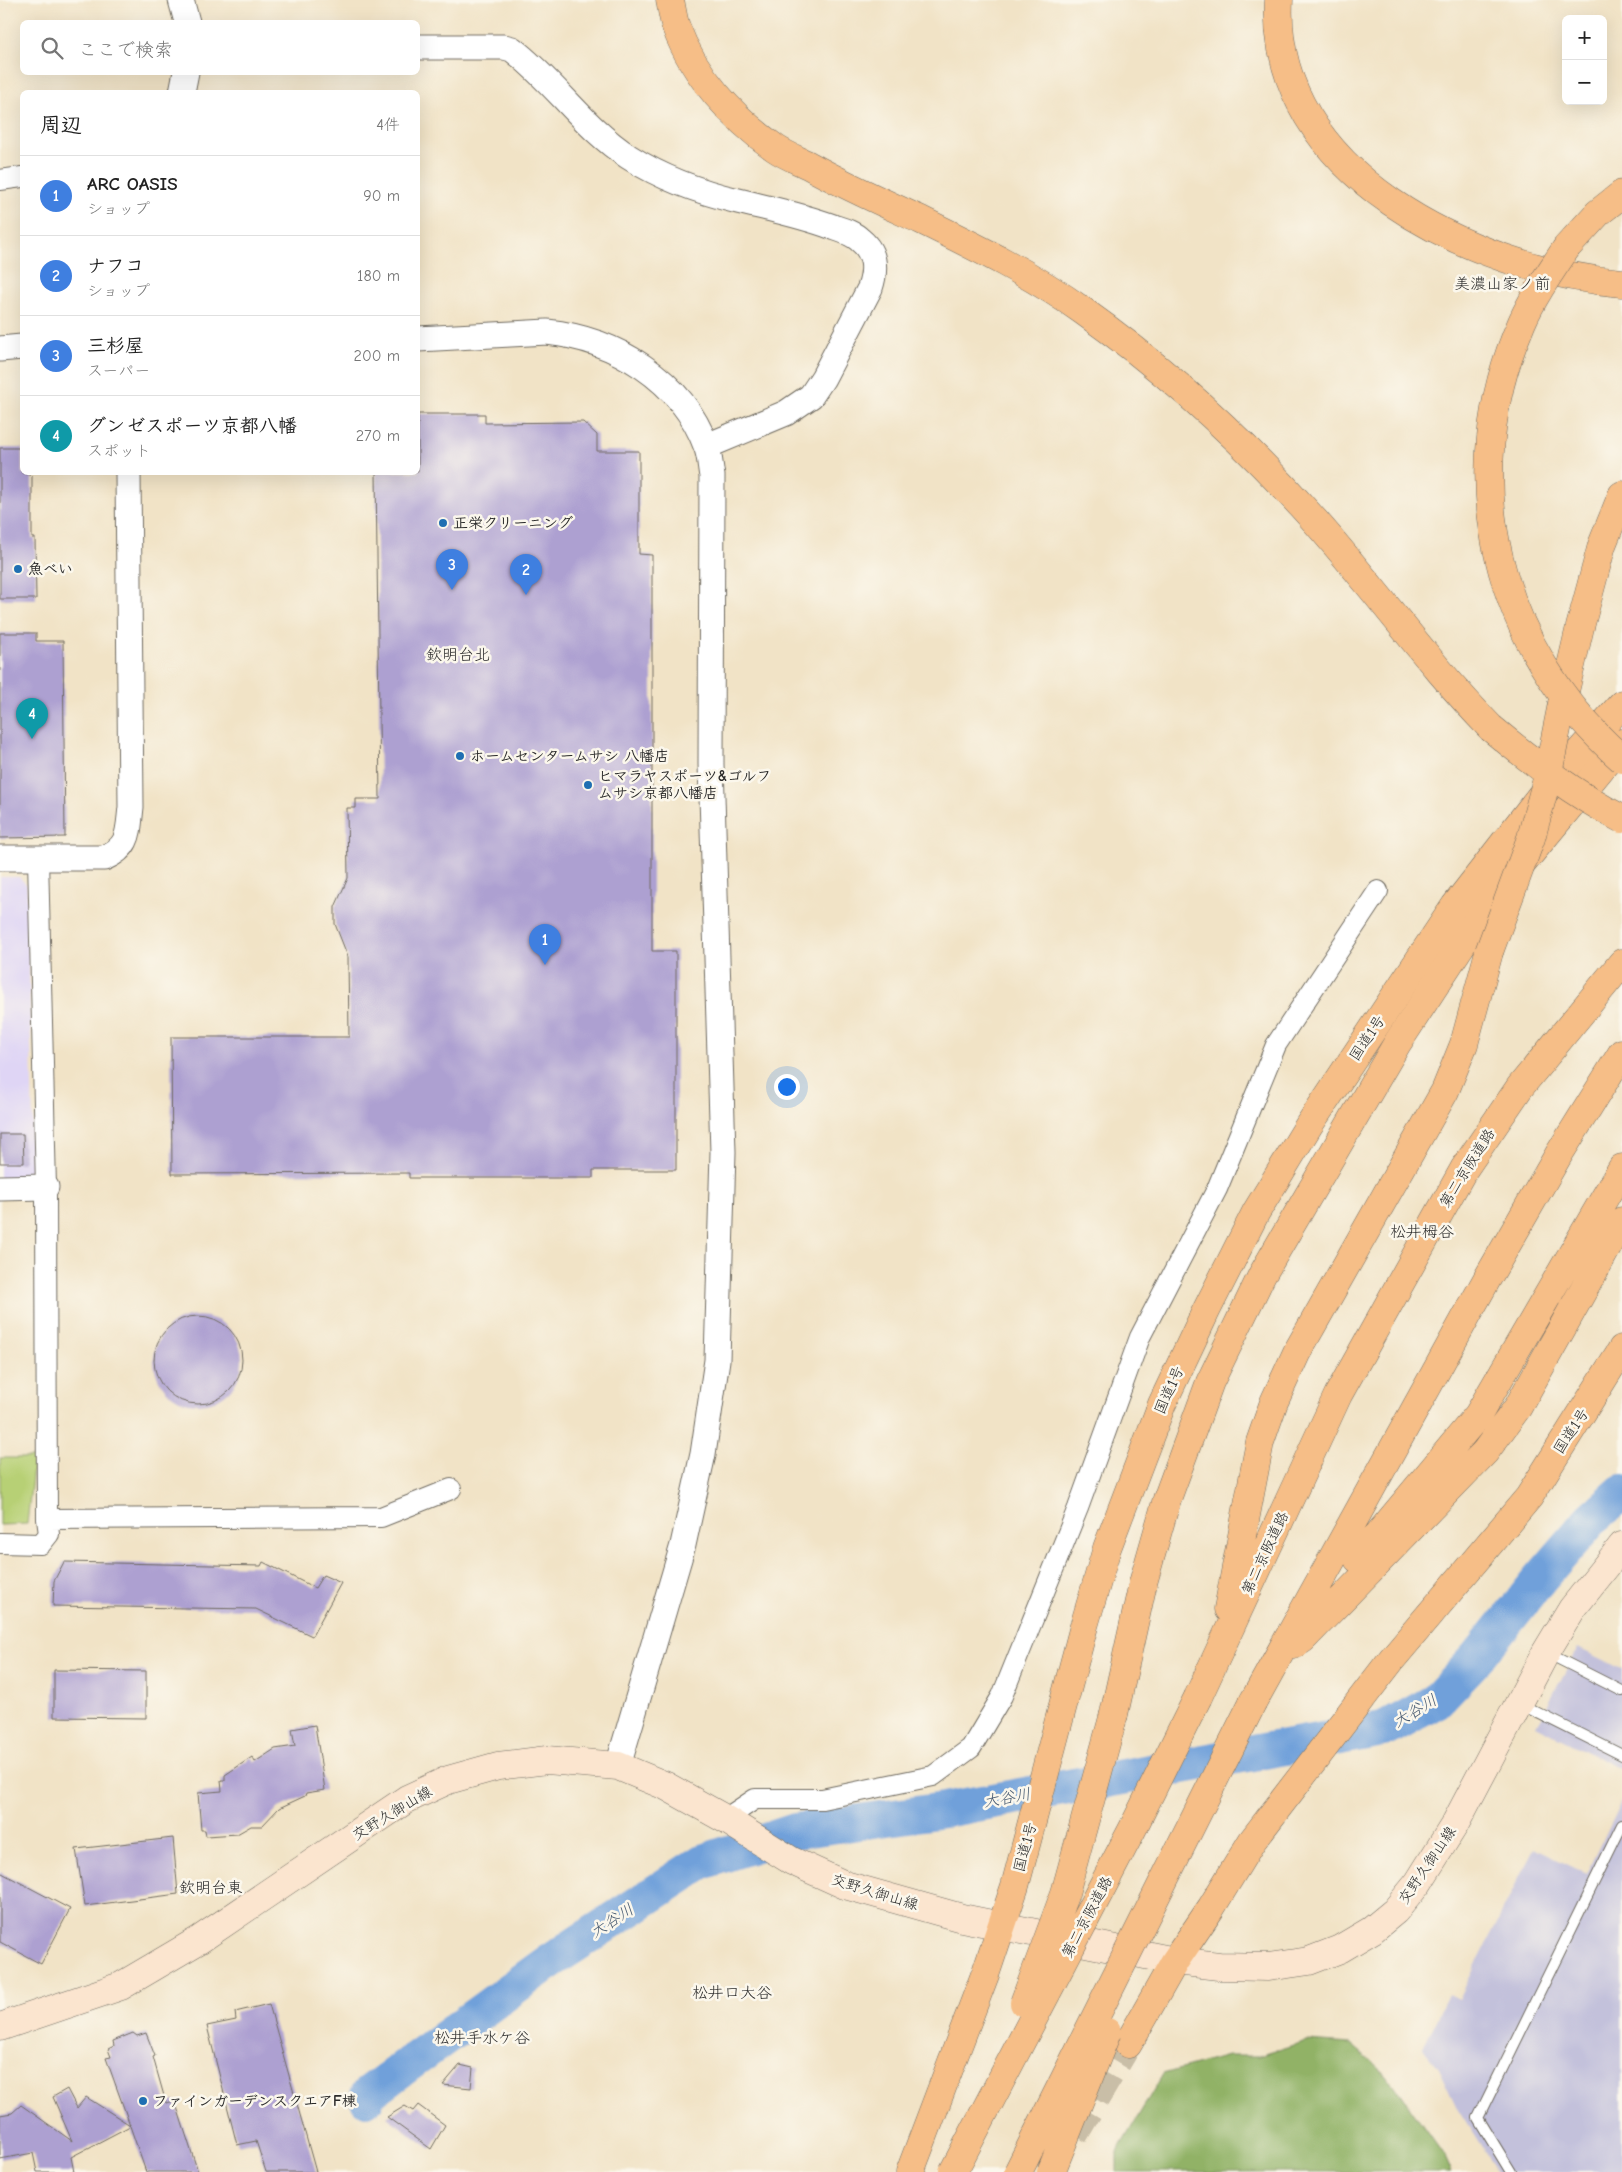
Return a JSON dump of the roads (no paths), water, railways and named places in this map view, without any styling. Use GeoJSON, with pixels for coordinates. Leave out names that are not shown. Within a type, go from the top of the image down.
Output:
{"type":"FeatureCollection","features":[{"type":"Feature","properties":{"kind":"highway"},"geometry":{"type":"LineString","coordinates":[[670,0],[676,27],[700,74],[733,114],[776,149],[852,188],[952,235],[1017,270],[1080,309],[1141,354],[1203,406],[1260,461],[1323,530],[1453,689],[1491,728],[1562,784],[1622,819]]}},
{"type":"Feature","properties":{"kind":"highway"},"geometry":{"type":"LineString","coordinates":[[1279,0],[1281,44],[1285,67],[1295,94],[1309,119],[1348,168],[1402,208],[1435,228],[1473,246],[1510,261],[1561,275],[1622,283]]}},
{"type":"Feature","properties":{"kind":"highway"},"geometry":{"type":"LineString","coordinates":[[1622,194],[1598,213],[1567,247],[1541,284],[1522,322],[1495,408],[1489,492],[1495,543],[1506,586],[1530,644],[1550,678],[1589,728],[1622,759]]}},
{"type":"Feature","properties":{"kind":"highway"},"geometry":{"type":"LineString","coordinates":[[1213,1666],[1224,1625],[1260,1442],[1274,1402],[1297,1352],[1445,1091],[1464,1044],[1490,952],[1531,838],[1546,783],[1580,627],[1602,545],[1622,495]]}},
{"type":"Feature","properties":{"kind":"highway","name":"国道1号"},"geometry":{"type":"LineString","coordinates":[[910,2172],[986,1972],[1015,1886],[1107,1548],[1162,1404],[1256,1212],[1309,1125],[1455,906],[1543,793],[1622,704]]}},
{"type":"Feature","properties":{"kind":"highway"},"geometry":{"type":"LineString","coordinates":[[945,2172],[1015,2024],[1041,1962],[1065,1893],[1114,1714],[1143,1583],[1167,1499],[1210,1382],[1262,1275],[1398,1042],[1486,907],[1622,743]]}},
{"type":"Feature","properties":{"kind":"highway","name":"第二京阪道路"},"geometry":{"type":"LineString","coordinates":[[953,2172],[1133,1828],[1198,1697],[1338,1395],[1464,1169],[1520,1087],[1622,963]]}},
{"type":"Feature","properties":{"kind":"highway"},"geometry":{"type":"LineString","coordinates":[[1018,2172],[1253,1702],[1487,1279],[1559,1154],[1622,1054]]}},
{"type":"Feature","properties":{"kind":"highway"},"geometry":{"type":"LineString","coordinates":[[1302,1614],[1333,1588],[1478,1414],[1622,1168]]}},
{"type":"Feature","properties":{"kind":"highway"},"geometry":{"type":"LineString","coordinates":[[1279,1656],[1303,1639],[1465,1473],[1502,1430],[1518,1407],[1622,1221]]}},
{"type":"Feature","properties":{"kind":"highway","name":"国道1号"},"geometry":{"type":"LineString","coordinates":[[1128,2044],[1175,1961],[1211,1908],[1252,1841],[1378,1678],[1529,1497],[1622,1349]]}},
{"type":"Feature","properties":{"kind":"highway"},"geometry":{"type":"LineString","coordinates":[[1052,2172],[1176,1859]]}},
{"type":"Feature","properties":{"kind":"main road","name":"交野久御山線"},"geometry":{"type":"LineString","coordinates":[[0,2027],[121,1986],[199,1940],[408,1799],[448,1780],[498,1766],[547,1760],[618,1766],[666,1786],[733,1823],[779,1853],[845,1885],[962,1918],[1175,1961],[1219,1966],[1268,1967],[1309,1961],[1340,1949],[1372,1930],[1395,1911],[1418,1883],[1455,1824],[1546,1652],[1572,1608],[1622,1546]]}},
{"type":"Feature","properties":{"kind":"street"},"geometry":{"type":"LineString","coordinates":[[181,0],[186,20]]}},
{"type":"Feature","properties":{"kind":"street"},"geometry":{"type":"LineString","coordinates":[[420,46],[495,46],[512,49],[596,130],[628,156],[686,185],[738,201],[802,215],[859,238],[868,247],[873,258],[874,274],[870,288],[824,378],[811,396],[786,413],[707,446]]}},
{"type":"Feature","properties":{"kind":"street"},"geometry":{"type":"LineString","coordinates":[[182,90],[185,75]]}},
{"type":"Feature","properties":{"kind":"street"},"geometry":{"type":"LineString","coordinates":[[0,180],[20,177]]}},
{"type":"Feature","properties":{"kind":"street"},"geometry":{"type":"LineString","coordinates":[[420,339],[547,332],[567,334],[593,341],[618,351],[641,365],[661,381],[691,416],[707,446],[712,476],[710,764],[723,1152],[717,1360],[704,1454],[683,1545],[618,1766]]}},
{"type":"Feature","properties":{"kind":"street"},"geometry":{"type":"LineString","coordinates":[[0,349],[20,347]]}},
{"type":"Feature","properties":{"kind":"street"},"geometry":{"type":"LineString","coordinates":[[0,858],[104,858],[118,852],[127,839],[132,807],[128,475]]}},
{"type":"Feature","properties":{"kind":"street"},"geometry":{"type":"LineString","coordinates":[[0,1543],[41,1544],[49,1534],[47,1519],[46,1187],[38,858]]}},
{"type":"Feature","properties":{"kind":"street"},"geometry":{"type":"LineString","coordinates":[[733,1823],[755,1799],[822,1799],[933,1776],[971,1748],[1002,1696],[1078,1508],[1140,1337],[1217,1190],[1276,1045],[1378,891]]}},
{"type":"Feature","properties":{"kind":"street"},"geometry":{"type":"LineString","coordinates":[[0,1188],[46,1187]]}},
{"type":"Feature","properties":{"kind":"street"},"geometry":{"type":"LineString","coordinates":[[47,1519],[381,1517],[451,1489]]}},
{"type":"Feature","properties":{"kind":"lane"},"geometry":{"type":"LineString","coordinates":[[1546,1652],[1622,1691]]}},
{"type":"Feature","properties":{"kind":"lane"},"geometry":{"type":"LineString","coordinates":[[1519,1703],[1622,1755]]}},
{"type":"Feature","properties":{"kind":"lane"},"geometry":{"type":"LineString","coordinates":[[1511,2172],[1478,2118],[1622,1825]]}},
{"type":"Feature","properties":{"kind":"waterway","name":"大谷川"},"geometry":{"type":"LineString","coordinates":[[367,2098],[369,2093],[546,1964],[702,1862],[795,1831],[944,1810],[1388,1728],[1436,1701],[1477,1658],[1541,1578],[1592,1519],[1622,1492]]}},
{"type":"Feature","properties":{"kind":"tunnel"},"geometry":{"type":"LineString","coordinates":[[1074,2135],[1128,2044]]}},
{"type":"Feature","properties":{"kind":"place","name":"正栄クリーニング"},"geometry":{"type":"Point","coordinates":[443,523]}},
{"type":"Feature","properties":{"kind":"place","name":"魚べい"},"geometry":{"type":"Point","coordinates":[18,569]}},
{"type":"Feature","properties":{"kind":"place","name":"三杉屋"},"geometry":{"type":"Point","coordinates":[452,590]}},
{"type":"Feature","properties":{"kind":"place","name":"ナフコ"},"geometry":{"type":"Point","coordinates":[526,595]}},
{"type":"Feature","properties":{"kind":"place","name":"グンゼスポーツ京都八幡"},"geometry":{"type":"Point","coordinates":[32,739]}},
{"type":"Feature","properties":{"kind":"place","name":"ホームセンタームサシ 八幡店"},"geometry":{"type":"Point","coordinates":[460,756]}},
{"type":"Feature","properties":{"kind":"place","name":"ヒマラヤスポーツ&ゴルフ ムサシ京都八幡店"},"geometry":{"type":"Point","coordinates":[588,785]}},
{"type":"Feature","properties":{"kind":"place","name":"ARC OASIS"},"geometry":{"type":"Point","coordinates":[545,965]}},
{"type":"Feature","properties":{"kind":"place","name":"ファインガーデンスクエアF棟"},"geometry":{"type":"Point","coordinates":[143,2101]}},
{"type":"Feature","properties":{"kind":"district","name":"美濃山家ノ前"},"geometry":{"type":"Point","coordinates":[1502,284]}},
{"type":"Feature","properties":{"kind":"district","name":"欽明台北"},"geometry":{"type":"Point","coordinates":[458,655]}},
{"type":"Feature","properties":{"kind":"district","name":"松井栂谷"},"geometry":{"type":"Point","coordinates":[1422,1232]}},
{"type":"Feature","properties":{"kind":"district","name":"欽明台東"},"geometry":{"type":"Point","coordinates":[211,1888]}},
{"type":"Feature","properties":{"kind":"district","name":"松井口大谷"},"geometry":{"type":"Point","coordinates":[732,1993]}},
{"type":"Feature","properties":{"kind":"district","name":"松井手水ケ谷"},"geometry":{"type":"Point","coordinates":[482,2038]}}]}
